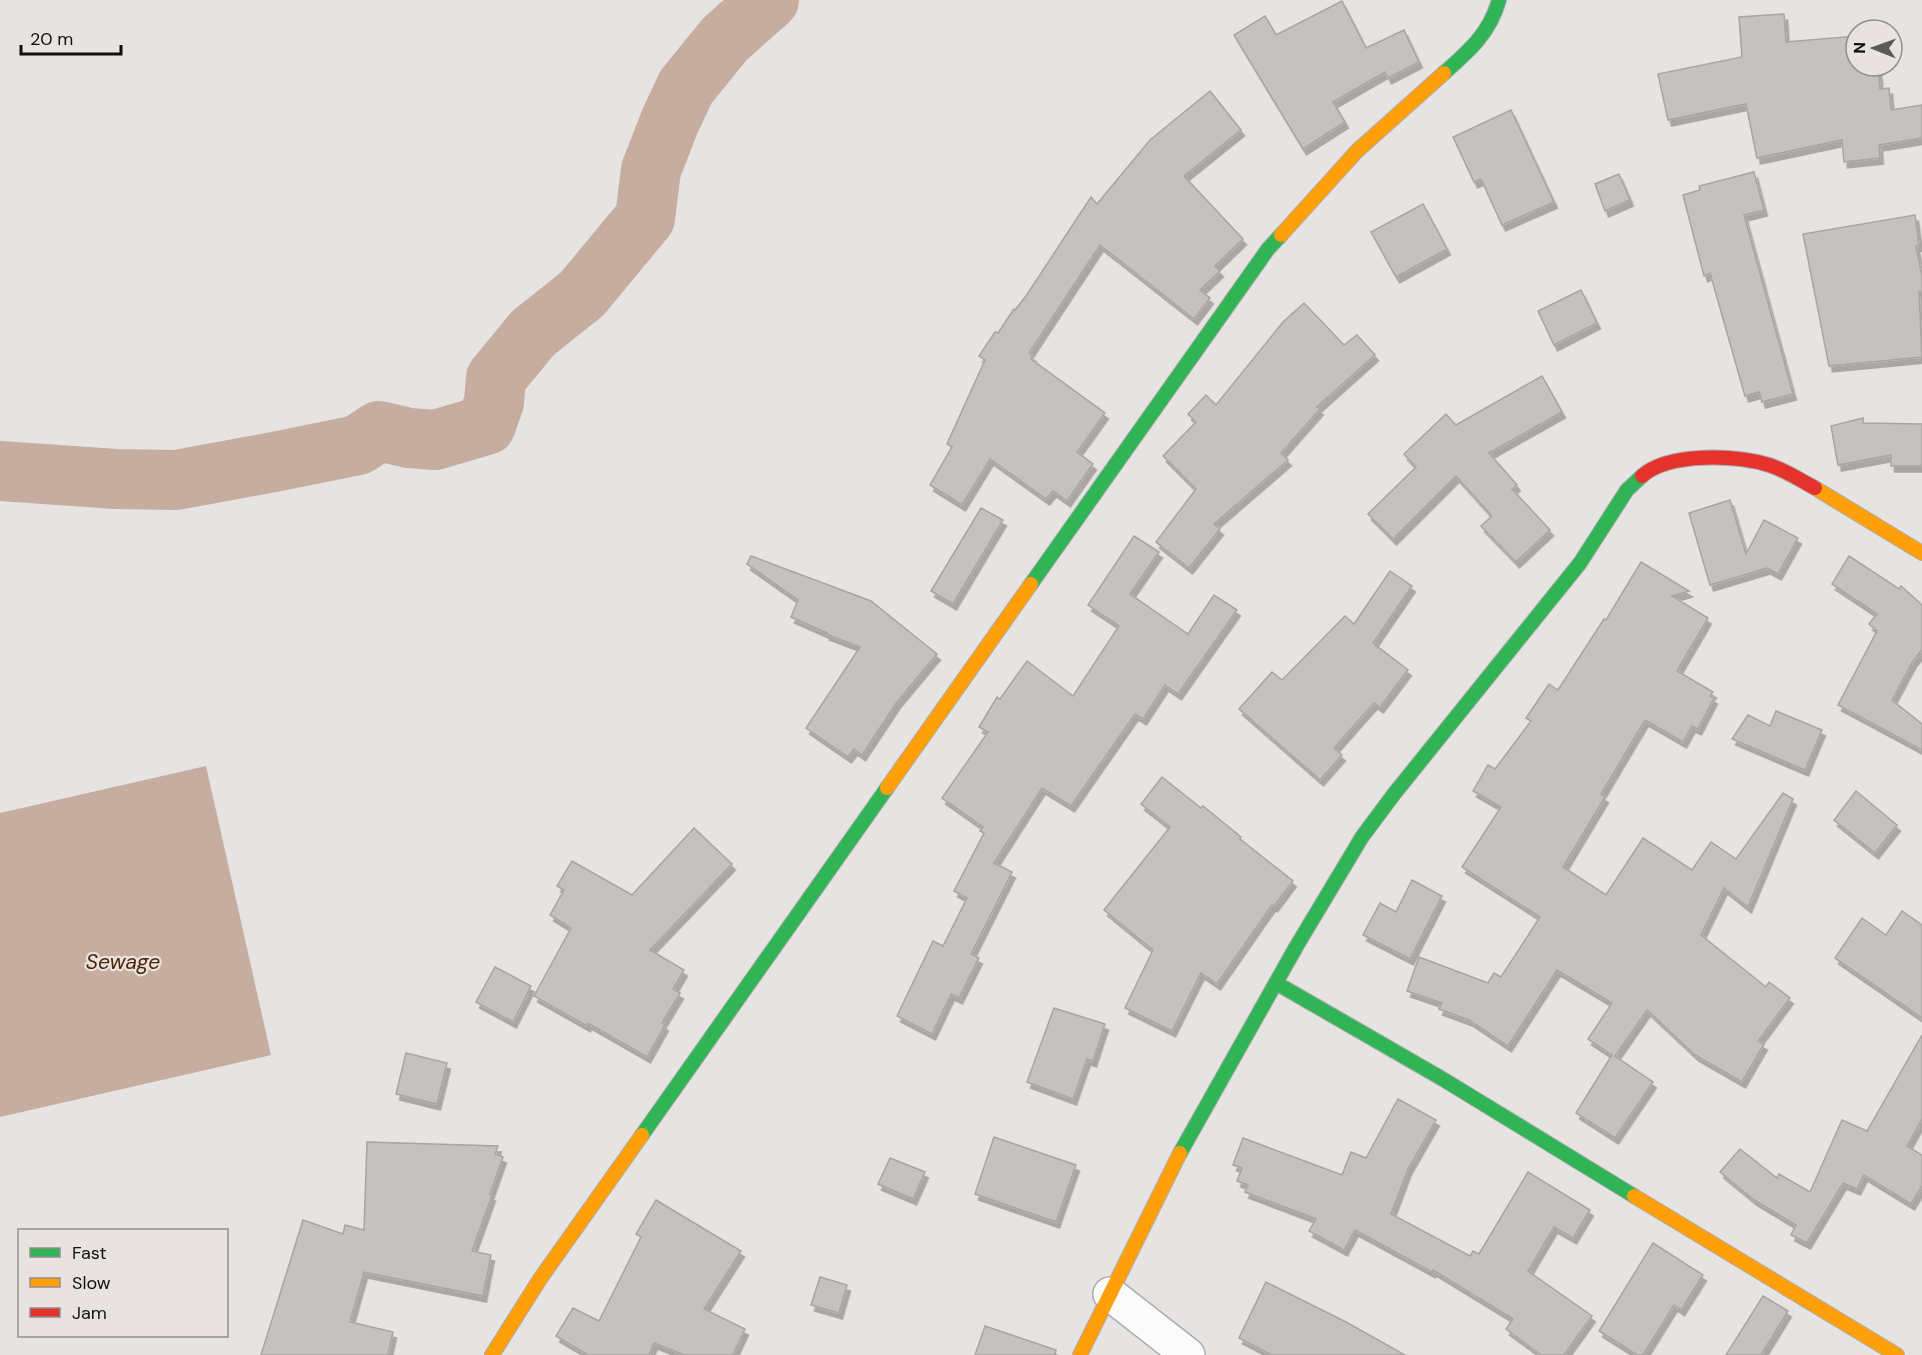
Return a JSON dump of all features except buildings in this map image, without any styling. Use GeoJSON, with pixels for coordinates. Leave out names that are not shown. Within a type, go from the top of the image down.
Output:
{"type":"FeatureCollection","features":[{"type":"Feature","properties":{"kind":"street"},"geometry":{"type":"LineString","coordinates":[[492,1355],[540,1279],[1268,249],[1357,151],[1478,41],[1494,18],[1499,0]]}},
{"type":"Feature","properties":{"kind":"street"},"geometry":{"type":"LineString","coordinates":[[1080,1355],[1181,1151],[1362,837],[1580,563],[1627,490],[1645,472],[1666,462],[1691,458],[1745,459],[1770,465],[1796,477],[1922,553]]}},
{"type":"Feature","properties":{"kind":"street"},"geometry":{"type":"LineString","coordinates":[[1276,984],[1441,1078],[1898,1355]]}},
{"type":"Feature","properties":{"kind":"street"},"geometry":{"type":"LineString","coordinates":[[1110,1294],[1188,1355]]}},
{"type":"Feature","properties":{"kind":"water","name":"Sewage"},"geometry":{"type":"Polygon","coordinates":[[[206,766],[271,1055],[0,1117],[0,813],[206,766]]]}},
{"type":"Feature","properties":{"kind":"waterway"},"geometry":{"type":"LineString","coordinates":[[0,471],[116,479],[176,480],[358,445],[379,431],[409,438],[435,440],[486,425],[494,402],[496,378],[533,333],[582,294],[645,218],[651,170],[686,87],[725,39],[769,0]]}},
{"type":"Feature","properties":{"kind":"traffic: fast"},"geometry":{"type":"LineString","coordinates":[[1444,73],[1470,49],[1484,32],[1499,0]]}},
{"type":"Feature","properties":{"kind":"traffic: fast"},"geometry":{"type":"LineString","coordinates":[[1031,584],[1268,249],[1281,235]]}},
{"type":"Feature","properties":{"kind":"traffic: fast"},"geometry":{"type":"LineString","coordinates":[[1180,1153],[1296,947],[1362,837],[1580,563],[1627,490],[1642,476]]}},
{"type":"Feature","properties":{"kind":"traffic: fast"},"geometry":{"type":"LineString","coordinates":[[642,1135],[887,788]]}},
{"type":"Feature","properties":{"kind":"traffic: fast"},"geometry":{"type":"LineString","coordinates":[[1276,983],[1441,1078],[1634,1196]]}},
{"type":"Feature","properties":{"kind":"traffic: slow"},"geometry":{"type":"LineString","coordinates":[[1281,235],[1357,151],[1444,73]]}},
{"type":"Feature","properties":{"kind":"traffic: slow"},"geometry":{"type":"LineString","coordinates":[[1815,488],[1922,553]]}},
{"type":"Feature","properties":{"kind":"traffic: slow"},"geometry":{"type":"LineString","coordinates":[[887,788],[1031,584]]}},
{"type":"Feature","properties":{"kind":"traffic: slow"},"geometry":{"type":"LineString","coordinates":[[492,1355],[540,1279],[642,1135]]}},
{"type":"Feature","properties":{"kind":"traffic: slow"},"geometry":{"type":"LineString","coordinates":[[1080,1355],[1180,1153]]}},
{"type":"Feature","properties":{"kind":"traffic: slow"},"geometry":{"type":"LineString","coordinates":[[1634,1196],[1897,1355]]}},
{"type":"Feature","properties":{"kind":"traffic: jam"},"geometry":{"type":"LineString","coordinates":[[1642,476],[1654,468],[1685,459],[1739,459],[1769,465],[1815,488]]}}]}
